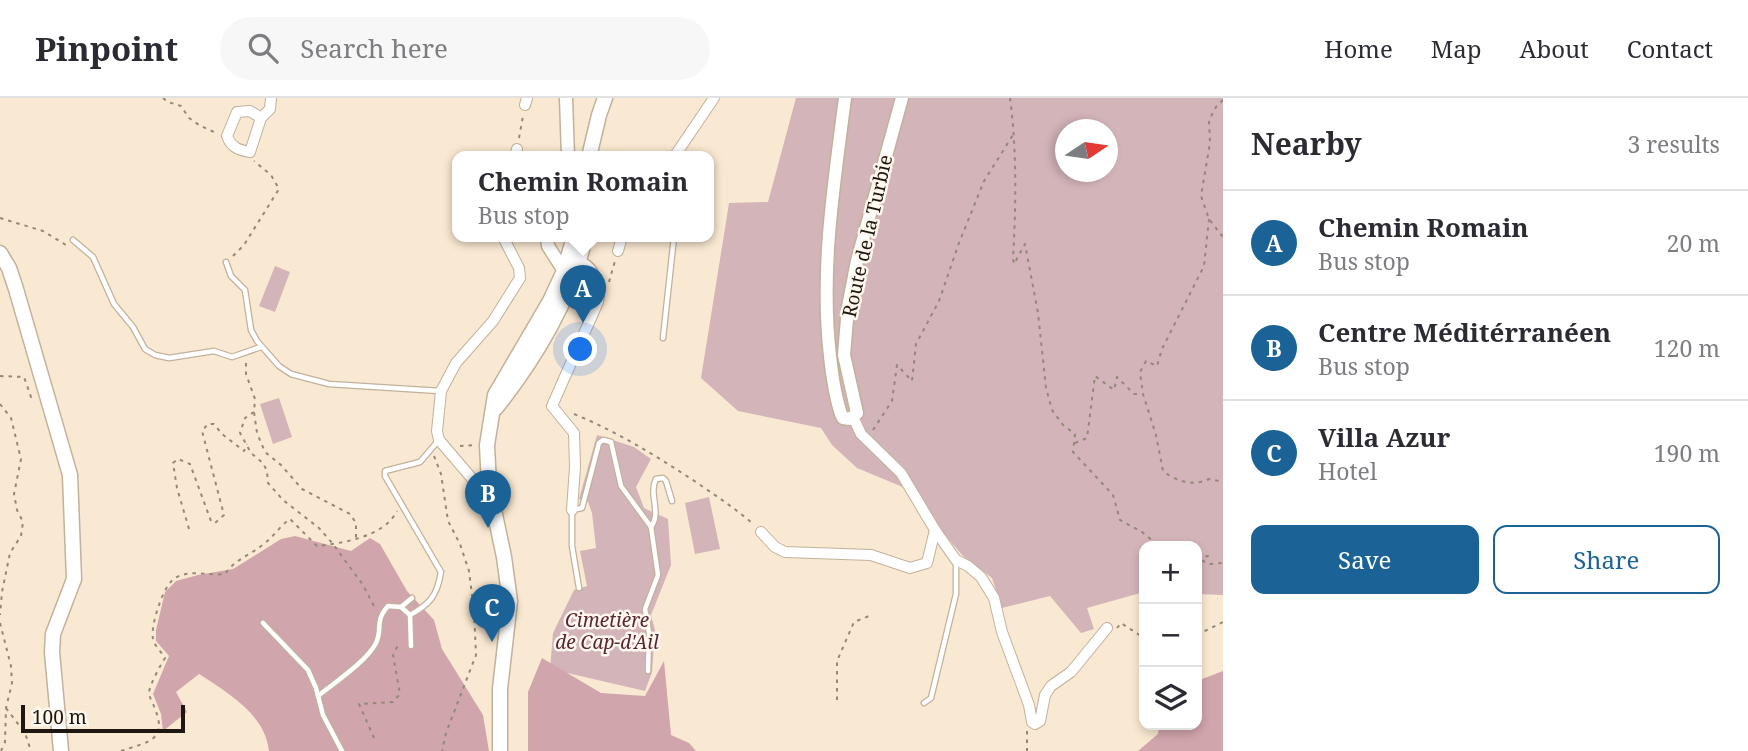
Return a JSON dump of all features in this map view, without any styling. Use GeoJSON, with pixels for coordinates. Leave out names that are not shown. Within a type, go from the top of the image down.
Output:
{"type":"FeatureCollection","features":[{"type":"Feature","properties":{"kind":"main road"},"geometry":{"type":"LineString","coordinates":[[590,151],[598,116],[606,98]]}},
{"type":"Feature","properties":{"kind":"main road"},"geometry":{"type":"LineString","coordinates":[[600,151],[606,98]]}},
{"type":"Feature","properties":{"kind":"main road"},"geometry":{"type":"LineString","coordinates":[[493,411],[528,364],[574,292],[574,242]]}},
{"type":"Feature","properties":{"kind":"main road"},"geometry":{"type":"LineString","coordinates":[[500,751],[500,689],[510,601],[489,486],[487,445],[495,395],[582,242]]}},
{"type":"Feature","properties":{"kind":"main road"},"geometry":{"type":"LineString","coordinates":[[0,253],[9,268],[16,289],[70,475],[75,579],[53,634],[52,652],[61,751]]}},
{"type":"Feature","properties":{"kind":"main road"},"geometry":{"type":"LineString","coordinates":[[564,271],[574,292]]}},
{"type":"Feature","properties":{"kind":"street"},"geometry":{"type":"LineString","coordinates":[[261,118],[250,111],[237,112],[227,136],[230,144],[250,152],[261,118],[270,109],[271,98]]}},
{"type":"Feature","properties":{"kind":"street"},"geometry":{"type":"LineString","coordinates":[[566,98],[568,151]]}},
{"type":"Feature","properties":{"kind":"street"},"geometry":{"type":"LineString","coordinates":[[678,151],[714,98]]}},
{"type":"Feature","properties":{"kind":"street","name":"Route de la Turbie"},"geometry":{"type":"LineString","coordinates":[[845,98],[827,243],[825,284],[828,339],[839,411],[843,418],[853,417],[856,413],[844,355],[848,307],[857,261],[902,98]]}},
{"type":"Feature","properties":{"kind":"street"},"geometry":{"type":"LineString","coordinates":[[489,486],[475,482],[443,443],[437,431],[441,391],[456,363],[493,321],[520,278],[519,268],[506,242]]}},
{"type":"Feature","properties":{"kind":"street"},"geometry":{"type":"LineString","coordinates":[[548,242],[564,271]]}},
{"type":"Feature","properties":{"kind":"street"},"geometry":{"type":"LineString","coordinates":[[557,242],[558,246],[590,268],[598,282],[600,293],[554,406],[574,433],[572,510]]}},
{"type":"Feature","properties":{"kind":"street"},"geometry":{"type":"LineString","coordinates":[[618,251],[621,242]]}},
{"type":"Feature","properties":{"kind":"street"},"geometry":{"type":"LineString","coordinates":[[574,292],[592,287],[593,273]]}},
{"type":"Feature","properties":{"kind":"street"},"geometry":{"type":"LineString","coordinates":[[574,292],[590,303],[592,316]]}},
{"type":"Feature","properties":{"kind":"street"},"geometry":{"type":"LineString","coordinates":[[853,417],[861,434],[901,473],[934,530],[956,560],[981,576],[994,598],[1002,632],[1029,705],[1031,722],[1035,724],[1040,721],[1045,695],[1051,686],[1071,672],[1107,628]]}},
{"type":"Feature","properties":{"kind":"street"},"geometry":{"type":"LineString","coordinates":[[761,532],[775,547],[785,552],[871,555],[910,568],[928,564],[934,530]]}},
{"type":"Feature","properties":{"kind":"lane"},"geometry":{"type":"LineString","coordinates":[[73,240],[93,257],[114,304],[134,327],[145,349],[155,355],[169,358],[214,351],[232,357],[261,347]]}},
{"type":"Feature","properties":{"kind":"lane"},"geometry":{"type":"LineString","coordinates":[[663,338],[673,242]]}},
{"type":"Feature","properties":{"kind":"lane"},"geometry":{"type":"LineString","coordinates":[[226,262],[231,276],[245,290],[251,330],[261,347],[291,374],[329,384],[441,391]]}},
{"type":"Feature","properties":{"kind":"lane"},"geometry":{"type":"LineString","coordinates":[[579,588],[572,546],[572,510],[582,508],[599,443],[606,440],[611,442],[613,447],[621,486],[651,527],[658,575],[645,609],[649,633],[648,671]]}},
{"type":"Feature","properties":{"kind":"lane"},"geometry":{"type":"LineString","coordinates":[[410,615],[427,606],[438,588],[441,572],[390,487],[386,471],[420,462],[431,449],[443,443]]}},
{"type":"Feature","properties":{"kind":"lane"},"geometry":{"type":"LineString","coordinates":[[651,527],[656,520],[653,484],[656,479],[663,478],[666,481],[672,501]]}},
{"type":"Feature","properties":{"kind":"lane"},"geometry":{"type":"LineString","coordinates":[[924,703],[931,698],[956,594],[956,560]]}},
{"type":"Feature","properties":{"kind":"lane"},"geometry":{"type":"LineString","coordinates":[[401,607],[412,598]]}},
{"type":"Feature","properties":{"kind":"lane"},"geometry":{"type":"LineString","coordinates":[[318,696],[355,666],[376,642],[379,616],[388,606],[401,607],[410,615],[411,646]]}},
{"type":"Feature","properties":{"kind":"lane"},"geometry":{"type":"LineString","coordinates":[[263,623],[307,670],[323,715],[342,751]]}},
{"type":"Feature","properties":{"kind":"path"},"geometry":{"type":"LineString","coordinates":[[163,98],[181,106],[189,117],[222,139]]}},
{"type":"Feature","properties":{"kind":"path"},"geometry":{"type":"LineString","coordinates":[[1010,98],[1015,133],[1013,197],[1016,218],[1013,259],[1014,264],[1025,244],[1038,313],[1046,388],[1052,410],[1074,434],[1073,452],[1113,495],[1120,520],[1142,531],[1153,541]]}},
{"type":"Feature","properties":{"kind":"path"},"geometry":{"type":"LineString","coordinates":[[1223,100],[1209,120],[1210,144],[1201,197],[1209,219],[1223,237]]}},
{"type":"Feature","properties":{"kind":"path"},"geometry":{"type":"LineString","coordinates":[[516,151],[526,102]]}},
{"type":"Feature","properties":{"kind":"path"},"geometry":{"type":"LineString","coordinates":[[871,435],[875,424],[892,401],[897,365],[912,381],[916,344],[939,301],[984,181],[1015,133]]}},
{"type":"Feature","properties":{"kind":"path"},"geometry":{"type":"LineString","coordinates":[[226,262],[244,246],[279,189],[271,175],[241,150]]}},
{"type":"Feature","properties":{"kind":"path"},"geometry":{"type":"LineString","coordinates":[[0,218],[43,231],[72,249]]}},
{"type":"Feature","properties":{"kind":"path"},"geometry":{"type":"LineString","coordinates":[[1209,219],[1204,266],[1161,349],[1157,366],[1146,361],[1140,372],[1163,471],[1175,479],[1187,482],[1199,484],[1209,479],[1223,482]]}},
{"type":"Feature","properties":{"kind":"path"},"geometry":{"type":"LineString","coordinates":[[248,351],[246,374],[255,399],[257,433],[265,452],[281,465],[302,489],[350,514],[356,523],[356,538]]}},
{"type":"Feature","properties":{"kind":"path"},"geometry":{"type":"LineString","coordinates":[[0,376],[24,377],[31,397],[43,402]]}},
{"type":"Feature","properties":{"kind":"path"},"geometry":{"type":"LineString","coordinates":[[1074,443],[1087,438],[1095,376],[1114,390],[1117,377],[1134,394],[1143,394]]}},
{"type":"Feature","properties":{"kind":"path"},"geometry":{"type":"LineString","coordinates":[[0,404],[11,418],[21,459],[14,494],[23,522],[21,536],[10,553],[0,615]]}},
{"type":"Feature","properties":{"kind":"path"},"geometry":{"type":"LineString","coordinates":[[554,406],[609,429],[652,453],[739,511],[761,532]]}},
{"type":"Feature","properties":{"kind":"path"},"geometry":{"type":"LineString","coordinates":[[254,412],[245,418],[240,433],[251,453],[263,463],[268,483],[283,500],[319,528],[333,544],[363,585],[379,616]]}},
{"type":"Feature","properties":{"kind":"path"},"geometry":{"type":"LineString","coordinates":[[189,529],[173,463],[178,459],[190,464],[211,521],[215,523],[224,516],[202,431],[208,424],[214,424],[244,451],[247,444]]}},
{"type":"Feature","properties":{"kind":"path"},"geometry":{"type":"LineString","coordinates":[[443,443],[487,445]]}},
{"type":"Feature","properties":{"kind":"path"},"geometry":{"type":"LineString","coordinates":[[431,449],[442,474],[448,521],[460,544],[469,571],[476,655],[446,733],[442,751]]}},
{"type":"Feature","properties":{"kind":"path"},"geometry":{"type":"LineString","coordinates":[[121,751],[151,741],[159,732],[161,724],[149,693],[157,670],[165,658],[154,645],[152,635],[162,592],[174,578],[199,572],[225,574],[232,563],[267,542],[278,528],[290,519],[317,546],[356,538],[386,525],[398,510]]}},
{"type":"Feature","properties":{"kind":"path"},"geometry":{"type":"LineString","coordinates":[[1202,557],[1208,556],[1203,561],[1210,564],[1223,563]]}},
{"type":"Feature","properties":{"kind":"path"},"geometry":{"type":"LineString","coordinates":[[837,700],[837,661],[854,622],[869,616]]}},
{"type":"Feature","properties":{"kind":"path"},"geometry":{"type":"LineString","coordinates":[[1202,632],[1223,622]]}},
{"type":"Feature","properties":{"kind":"path"},"geometry":{"type":"LineString","coordinates":[[0,623],[12,683],[6,708],[5,742],[1,751]]}},
{"type":"Feature","properties":{"kind":"path"},"geometry":{"type":"LineString","coordinates":[[1121,623],[1139,635]]}},
{"type":"Feature","properties":{"kind":"path"},"geometry":{"type":"LineString","coordinates":[[374,738],[359,704],[393,702],[400,694],[393,656],[398,645]]}},
{"type":"Feature","properties":{"kind":"path"},"geometry":{"type":"LineString","coordinates":[[6,708],[25,733],[31,751]]}},
{"type":"Feature","properties":{"kind":"path"},"geometry":{"type":"LineString","coordinates":[[1026,737],[1027,751]]}},
{"type":"Feature","properties":{"kind":"green space"},"geometry":{"type":"Polygon","coordinates":[[[796,98],[1223,98],[1223,595],[1202,594],[1202,541],[1139,541],[1139,593],[1087,608],[1094,629],[1081,633],[1050,596],[1002,608],[992,578],[963,556],[905,488],[857,468],[832,445],[821,428],[738,411],[701,378],[729,203],[768,202],[796,98]]]}},
{"type":"Feature","properties":{"kind":"green space"},"geometry":{"type":"Polygon","coordinates":[[[275,266],[290,272],[275,312],[259,306],[275,266]]]}},
{"type":"Feature","properties":{"kind":"green space"},"geometry":{"type":"Polygon","coordinates":[[[279,398],[292,437],[273,444],[260,404],[279,398]]]}},
{"type":"Feature","properties":{"kind":"green space","name":"Cimetière de Cap-d'Ail"},"geometry":{"type":"Polygon","coordinates":[[[597,435],[634,447],[651,459],[636,487],[644,508],[668,519],[671,565],[651,615],[655,630],[652,672],[645,691],[550,669],[553,633],[574,590],[587,586],[580,551],[596,548],[592,513],[588,502],[579,499],[597,435]]]}},
{"type":"Feature","properties":{"kind":"green space"},"geometry":{"type":"Polygon","coordinates":[[[709,497],[720,549],[695,554],[685,503],[709,497]]]}},
{"type":"Feature","properties":{"kind":"shaded area"},"geometry":{"type":"Polygon","coordinates":[[[295,536],[351,551],[370,538],[380,544],[407,591],[434,620],[442,649],[483,715],[489,751],[269,751],[266,738],[253,715],[233,697],[199,674],[176,692],[187,712],[163,731],[161,714],[153,694],[169,656],[156,641],[165,592],[176,581],[233,569],[281,539],[295,536]]]}},
{"type":"Feature","properties":{"kind":"shaded area"},"geometry":{"type":"Polygon","coordinates":[[[542,658],[601,693],[645,696],[664,661],[671,735],[689,743],[696,751],[528,751],[528,692],[542,658]]]}},
{"type":"Feature","properties":{"kind":"shaded area"},"geometry":{"type":"Polygon","coordinates":[[[1223,671],[1223,751],[1138,751],[1158,734],[1158,730],[1202,730],[1202,679],[1223,671]]]}},
{"type":"Feature","properties":{"kind":"place","name":"Chemin Romain"},"geometry":{"type":"Point","coordinates":[583,323]}},
{"type":"Feature","properties":{"kind":"place","name":"Centre Méditérranéen"},"geometry":{"type":"Point","coordinates":[488,528]}},
{"type":"Feature","properties":{"kind":"place","name":"Villa Azur"},"geometry":{"type":"Point","coordinates":[492,642]}}]}
